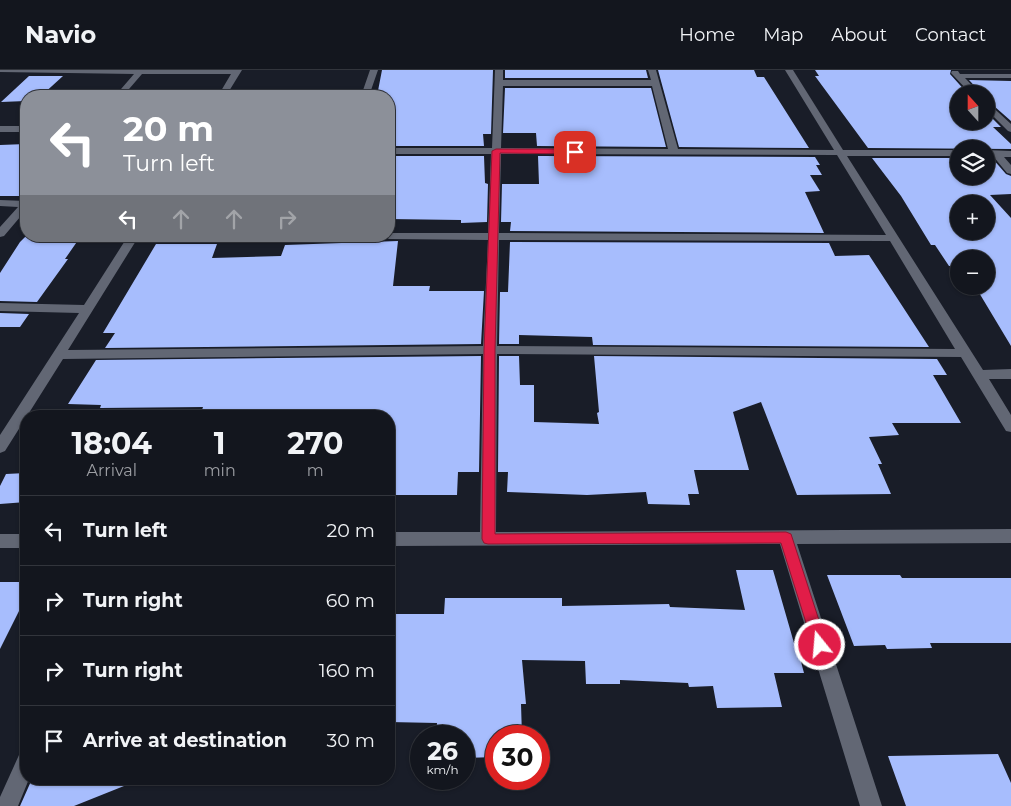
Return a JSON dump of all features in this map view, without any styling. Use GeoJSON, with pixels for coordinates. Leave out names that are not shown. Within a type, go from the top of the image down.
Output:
{"type":"FeatureCollection","features":[{"type":"Feature","properties":{"kind":"street"},"geometry":{"type":"LineString","coordinates":[[0,70],[238,71]]}},
{"type":"Feature","properties":{"kind":"street"},"geometry":{"type":"LineString","coordinates":[[367,90],[374,70]]}},
{"type":"Feature","properties":{"kind":"street"},"geometry":{"type":"LineString","coordinates":[[652,70],[674,152]]}},
{"type":"Feature","properties":{"kind":"street"},"geometry":{"type":"LineString","coordinates":[[789,70],[1011,427]]}},
{"type":"Feature","properties":{"kind":"street"},"geometry":{"type":"LineString","coordinates":[[124,90],[140,71]]}},
{"type":"Feature","properties":{"kind":"street"},"geometry":{"type":"LineString","coordinates":[[226,90],[238,71]]}},
{"type":"Feature","properties":{"kind":"street"},"geometry":{"type":"LineString","coordinates":[[955,73],[1011,76]]}},
{"type":"Feature","properties":{"kind":"street"},"geometry":{"type":"LineString","coordinates":[[955,73],[967,85]]}},
{"type":"Feature","properties":{"kind":"street"},"geometry":{"type":"LineString","coordinates":[[488,539],[490,350],[499,76],[656,83]]}},
{"type":"Feature","properties":{"kind":"street"},"geometry":{"type":"LineString","coordinates":[[995,113],[1011,129]]}},
{"type":"Feature","properties":{"kind":"street"},"geometry":{"type":"LineString","coordinates":[[0,129],[20,129]]}},
{"type":"Feature","properties":{"kind":"street"},"geometry":{"type":"LineString","coordinates":[[395,151],[950,153]]}},
{"type":"Feature","properties":{"kind":"street"},"geometry":{"type":"LineString","coordinates":[[995,154],[1011,154]]}},
{"type":"Feature","properties":{"kind":"street"},"geometry":{"type":"LineString","coordinates":[[995,158],[1011,170]]}},
{"type":"Feature","properties":{"kind":"street"},"geometry":{"type":"LineString","coordinates":[[0,203],[20,204]]}},
{"type":"Feature","properties":{"kind":"street"},"geometry":{"type":"LineString","coordinates":[[0,234],[20,211]]}},
{"type":"Feature","properties":{"kind":"street"},"geometry":{"type":"LineString","coordinates":[[395,236],[494,238],[893,238]]}},
{"type":"Feature","properties":{"kind":"street"},"geometry":{"type":"LineString","coordinates":[[24,410],[130,242]]}},
{"type":"Feature","properties":{"kind":"street"},"geometry":{"type":"LineString","coordinates":[[0,307],[88,309]]}},
{"type":"Feature","properties":{"kind":"street"},"geometry":{"type":"LineString","coordinates":[[59,355],[490,350],[965,353]]}},
{"type":"Feature","properties":{"kind":"street"},"geometry":{"type":"LineString","coordinates":[[979,375],[1011,374]]}},
{"type":"Feature","properties":{"kind":"street"},"geometry":{"type":"LineString","coordinates":[[0,447],[20,416]]}},
{"type":"Feature","properties":{"kind":"street"},"geometry":{"type":"LineString","coordinates":[[395,540],[1011,536]]}},
{"type":"Feature","properties":{"kind":"street"},"geometry":{"type":"LineString","coordinates":[[786,538],[871,806]]}},
{"type":"Feature","properties":{"kind":"street"},"geometry":{"type":"LineString","coordinates":[[0,541],[20,541]]}},
{"type":"Feature","properties":{"kind":"street"},"geometry":{"type":"LineString","coordinates":[[7,806],[20,776]]}},
{"type":"Feature","properties":{"kind":"building"},"geometry":{"type":"Polygon","coordinates":[[[382,70],[493,70],[491,134],[483,134],[484,146],[395,146],[395,90],[378,90],[382,70]]]}},
{"type":"Feature","properties":{"kind":"building"},"geometry":{"type":"Polygon","coordinates":[[[505,70],[646,70],[648,78],[505,78],[505,70]]]}},
{"type":"Feature","properties":{"kind":"building"},"geometry":{"type":"Polygon","coordinates":[[[658,70],[754,70],[757,77],[764,77],[809,148],[679,147],[658,70]]]}},
{"type":"Feature","properties":{"kind":"building"},"geometry":{"type":"Polygon","coordinates":[[[815,70],[951,70],[950,74],[960,85],[950,85],[950,130],[995,129],[1011,144],[1011,149],[995,149],[995,140],[950,140],[950,149],[868,148],[815,76],[819,76],[815,70]]]}},
{"type":"Feature","properties":{"kind":"building"},"geometry":{"type":"Polygon","coordinates":[[[29,76],[63,76],[48,90],[20,90],[20,101],[1,102],[29,76]]]}},
{"type":"Feature","properties":{"kind":"building"},"geometry":{"type":"Polygon","coordinates":[[[969,80],[1011,81],[1011,121],[995,107],[995,85],[974,85],[969,80]]]}},
{"type":"Feature","properties":{"kind":"building"},"geometry":{"type":"Polygon","coordinates":[[[505,88],[651,88],[666,147],[537,146],[536,133],[503,133],[505,88]]]}},
{"type":"Feature","properties":{"kind":"building"},"geometry":{"type":"Polygon","coordinates":[[[995,121],[1001,127],[995,127],[995,121]]]}},
{"type":"Feature","properties":{"kind":"building"},"geometry":{"type":"Polygon","coordinates":[[[20,144],[20,196],[0,196],[0,145],[20,144]]]}},
{"type":"Feature","properties":{"kind":"building"},"geometry":{"type":"Polygon","coordinates":[[[395,156],[484,156],[485,183],[488,184],[487,222],[461,223],[461,220],[395,219],[395,156]]]}},
{"type":"Feature","properties":{"kind":"building"},"geometry":{"type":"Polygon","coordinates":[[[538,156],[815,157],[820,165],[816,165],[822,175],[810,175],[820,191],[805,192],[824,233],[510,231],[511,222],[501,222],[502,184],[539,184],[538,156]]]}},
{"type":"Feature","properties":{"kind":"building"},"geometry":{"type":"Polygon","coordinates":[[[872,158],[950,158],[950,185],[995,185],[995,161],[1006,174],[1011,176],[1011,194],[950,195],[950,240],[995,240],[995,200],[1011,218],[1011,346],[980,295],[995,295],[995,250],[950,250],[949,266],[935,245],[931,245],[901,196],[872,158]]]}},
{"type":"Feature","properties":{"kind":"building"},"geometry":{"type":"Polygon","coordinates":[[[398,241],[393,286],[430,286],[429,291],[484,291],[481,344],[105,348],[115,333],[103,333],[156,244],[217,244],[212,258],[281,256],[285,245],[398,241]]]}},
{"type":"Feature","properties":{"kind":"building"},"geometry":{"type":"Polygon","coordinates":[[[20,242],[77,242],[65,259],[68,259],[37,302],[0,301],[0,273],[20,242]]]}},
{"type":"Feature","properties":{"kind":"building"},"geometry":{"type":"Polygon","coordinates":[[[510,242],[829,243],[835,256],[869,255],[929,347],[593,345],[592,337],[519,335],[519,344],[499,344],[500,292],[508,292],[510,242]]]}},
{"type":"Feature","properties":{"kind":"building"},"geometry":{"type":"Polygon","coordinates":[[[0,313],[29,314],[20,327],[0,327],[0,313]]]}},
{"type":"Feature","properties":{"kind":"building"},"geometry":{"type":"Polygon","coordinates":[[[481,356],[479,472],[458,472],[457,495],[395,495],[395,410],[202,410],[203,407],[100,408],[101,405],[68,404],[96,360],[481,356]]]}},
{"type":"Feature","properties":{"kind":"building"},"geometry":{"type":"Polygon","coordinates":[[[499,356],[519,356],[520,385],[534,385],[534,422],[599,424],[594,356],[937,359],[947,375],[933,375],[961,423],[892,423],[899,435],[869,437],[882,464],[878,464],[891,494],[797,495],[761,402],[733,412],[749,470],[694,470],[699,494],[688,494],[690,505],[648,504],[646,492],[587,495],[507,492],[508,472],[498,472],[499,356]]]}},
{"type":"Feature","properties":{"kind":"building"},"geometry":{"type":"Polygon","coordinates":[[[20,473],[20,502],[0,504],[0,486],[6,474],[20,473]]]}},
{"type":"Feature","properties":{"kind":"building"},"geometry":{"type":"Polygon","coordinates":[[[736,570],[773,570],[804,673],[774,673],[782,707],[717,708],[713,686],[689,687],[688,683],[620,680],[620,684],[586,684],[585,661],[522,660],[526,704],[521,704],[522,725],[485,725],[485,757],[475,758],[475,725],[395,722],[395,614],[444,614],[445,598],[562,598],[562,606],[669,604],[670,607],[745,610],[736,570]]]}},
{"type":"Feature","properties":{"kind":"building"},"geometry":{"type":"Polygon","coordinates":[[[827,575],[900,575],[902,578],[1011,578],[1011,643],[930,643],[932,648],[887,649],[885,645],[854,646],[827,575]]]}},
{"type":"Feature","properties":{"kind":"building"},"geometry":{"type":"Polygon","coordinates":[[[0,582],[20,582],[20,609],[0,649],[0,582]]]}},
{"type":"Feature","properties":{"kind":"building"},"geometry":{"type":"Polygon","coordinates":[[[998,754],[1011,783],[1011,806],[906,806],[888,756],[998,754]]]}},
{"type":"Feature","properties":{"kind":"building"},"geometry":{"type":"Polygon","coordinates":[[[29,785],[126,785],[74,806],[20,806],[29,785]]]}},
{"type":"Feature","properties":{"kind":"route"},"geometry":{"type":"LineString","coordinates":[[575,152],[496,151],[490,350],[488,539],[786,538],[820,645]]}}]}
